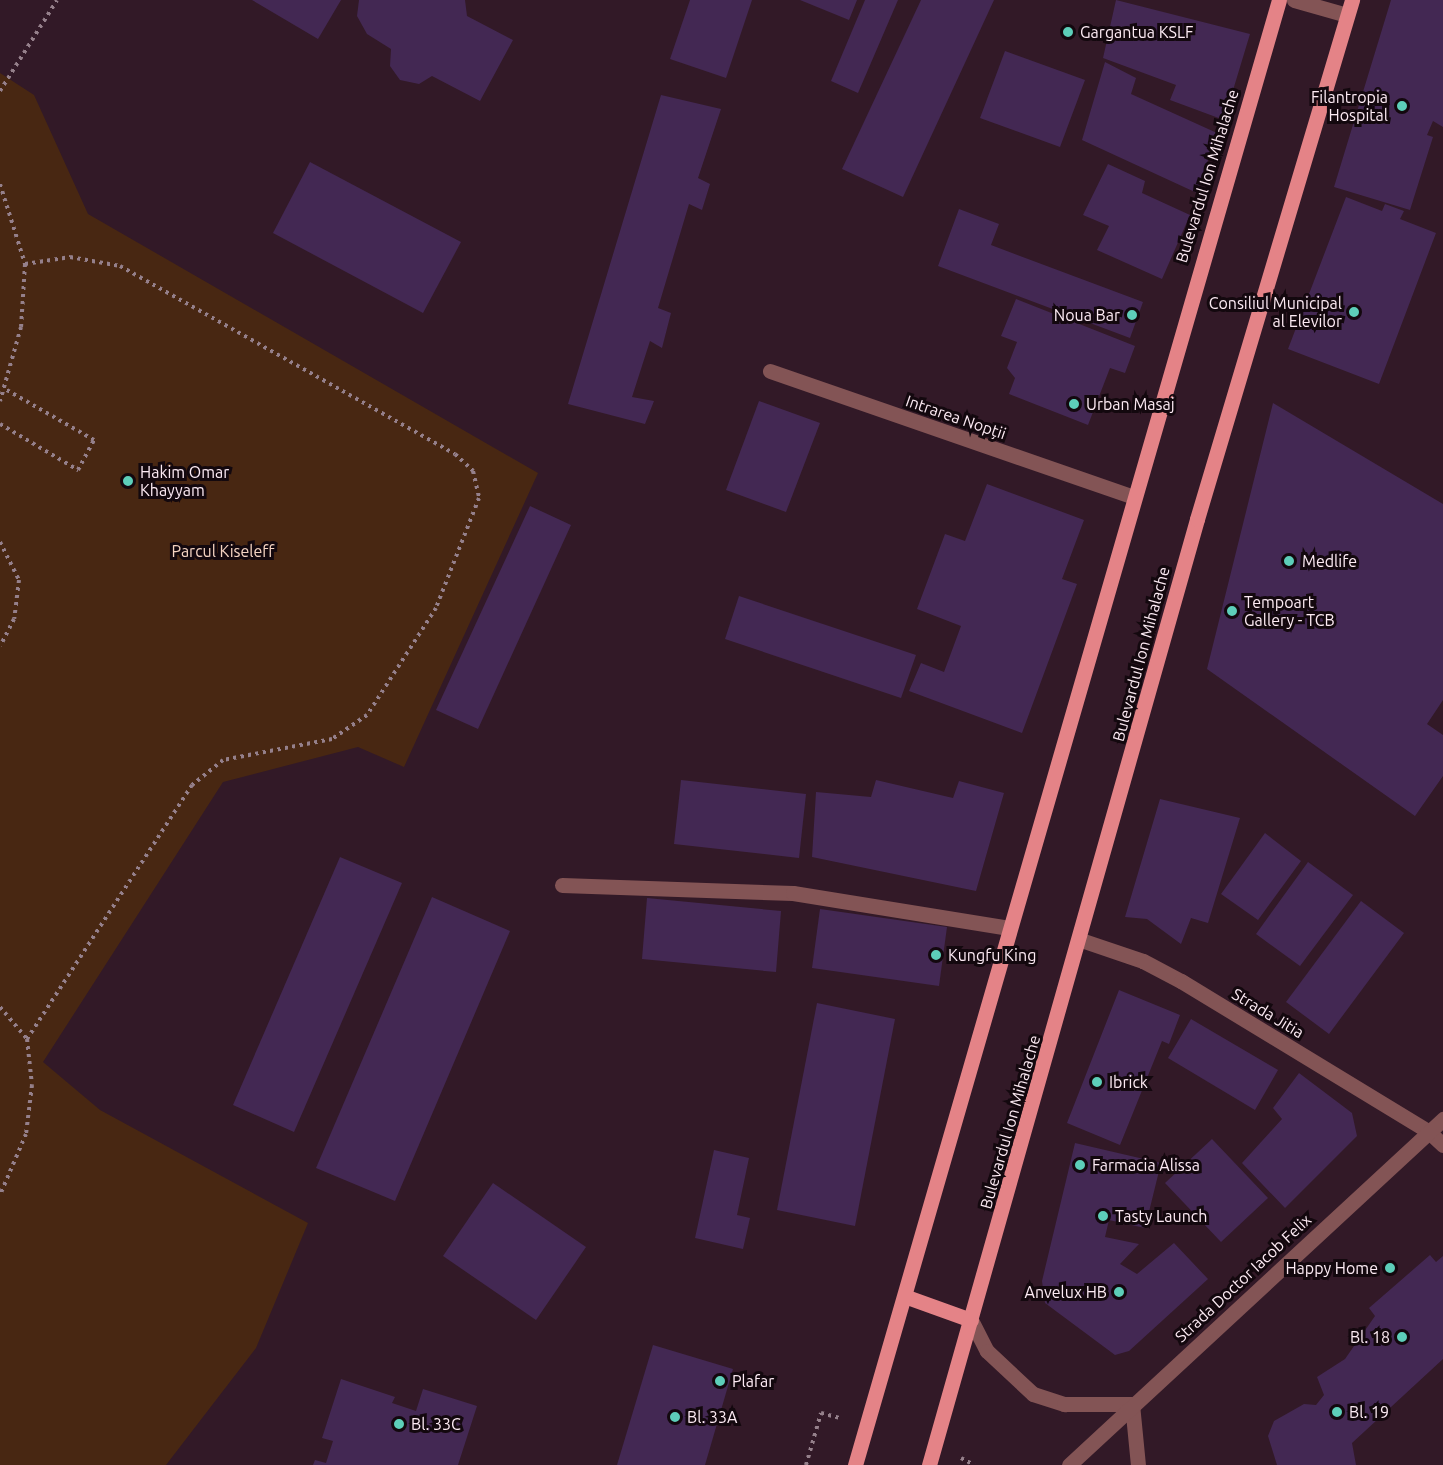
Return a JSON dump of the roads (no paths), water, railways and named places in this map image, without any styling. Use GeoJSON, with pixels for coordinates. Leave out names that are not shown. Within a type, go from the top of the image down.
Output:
{"type":"FeatureCollection","features":[{"type":"Feature","properties":{"kind":"main road","name":"Bulevardul Ion Mihalache"},"geometry":{"type":"LineString","coordinates":[[855,1465],[907,1297],[1131,496],[1279,0]]}},
{"type":"Feature","properties":{"kind":"main road","name":"Bulevardul Ion Mihalache"},"geometry":{"type":"LineString","coordinates":[[929,1465],[1081,940],[1201,508],[1350,7]]}},
{"type":"Feature","properties":{"kind":"main road"},"geometry":{"type":"LineString","coordinates":[[907,1297],[971,1320]]}},
{"type":"Feature","properties":{"kind":"street"},"geometry":{"type":"LineString","coordinates":[[1294,0],[1350,7]]}},
{"type":"Feature","properties":{"kind":"street","name":"Intrarea Nopții"},"geometry":{"type":"LineString","coordinates":[[770,371],[1131,496]]}},
{"type":"Feature","properties":{"kind":"street"},"geometry":{"type":"LineString","coordinates":[[562,885],[793,893],[1009,927]]}},
{"type":"Feature","properties":{"kind":"street","name":"Strada Jitia"},"geometry":{"type":"LineString","coordinates":[[1081,940],[1143,961],[1181,981],[1429,1132],[1443,1145]]}},
{"type":"Feature","properties":{"kind":"street","name":"Strada Doctor Iacob Felix"},"geometry":{"type":"LineString","coordinates":[[1069,1465],[1132,1404],[1443,1119]]}},
{"type":"Feature","properties":{"kind":"street"},"geometry":{"type":"LineString","coordinates":[[971,1320],[987,1351],[1034,1394],[1064,1404],[1132,1404],[1138,1465]]}},
{"type":"Feature","properties":{"kind":"place","name":"Gargantua KSLF"},"geometry":{"type":"Point","coordinates":[1068,32]}},
{"type":"Feature","properties":{"kind":"place","name":"Filantropia Hospital"},"geometry":{"type":"Point","coordinates":[1402,106]}},
{"type":"Feature","properties":{"kind":"place","name":"Consiliul Municipal al Elevilor"},"geometry":{"type":"Point","coordinates":[1354,312]}},
{"type":"Feature","properties":{"kind":"place","name":"Noua Bar"},"geometry":{"type":"Point","coordinates":[1132,315]}},
{"type":"Feature","properties":{"kind":"place","name":"Urban Masaj"},"geometry":{"type":"Point","coordinates":[1074,404]}},
{"type":"Feature","properties":{"kind":"place","name":"Hakim Omar Khayyam"},"geometry":{"type":"Point","coordinates":[128,481]}},
{"type":"Feature","properties":{"kind":"place","name":"Medlife"},"geometry":{"type":"Point","coordinates":[1289,561]}},
{"type":"Feature","properties":{"kind":"place","name":"Tempoart Gallery - TCB"},"geometry":{"type":"Point","coordinates":[1232,611]}},
{"type":"Feature","properties":{"kind":"place","name":"Kungfu King"},"geometry":{"type":"Point","coordinates":[936,955]}},
{"type":"Feature","properties":{"kind":"place","name":"Ibrick"},"geometry":{"type":"Point","coordinates":[1097,1082]}},
{"type":"Feature","properties":{"kind":"place","name":"Farmacia Alissa"},"geometry":{"type":"Point","coordinates":[1080,1165]}},
{"type":"Feature","properties":{"kind":"place","name":"Tasty Launch"},"geometry":{"type":"Point","coordinates":[1103,1216]}},
{"type":"Feature","properties":{"kind":"place","name":"Happy Home"},"geometry":{"type":"Point","coordinates":[1390,1268]}},
{"type":"Feature","properties":{"kind":"place","name":"Anvelux HB"},"geometry":{"type":"Point","coordinates":[1119,1292]}},
{"type":"Feature","properties":{"kind":"place","name":"Bl. 18"},"geometry":{"type":"Point","coordinates":[1402,1337]}},
{"type":"Feature","properties":{"kind":"place","name":"Plafar"},"geometry":{"type":"Point","coordinates":[720,1381]}},
{"type":"Feature","properties":{"kind":"place","name":"Bl. 19"},"geometry":{"type":"Point","coordinates":[1337,1412]}},
{"type":"Feature","properties":{"kind":"place","name":"Bl. 33A"},"geometry":{"type":"Point","coordinates":[675,1417]}},
{"type":"Feature","properties":{"kind":"place","name":"Bl. 33C"},"geometry":{"type":"Point","coordinates":[399,1424]}},
{"type":"Feature","properties":{"kind":"park label","name":"Parcul Kiseleff"},"geometry":{"type":"Point","coordinates":[223,551]}}]}
